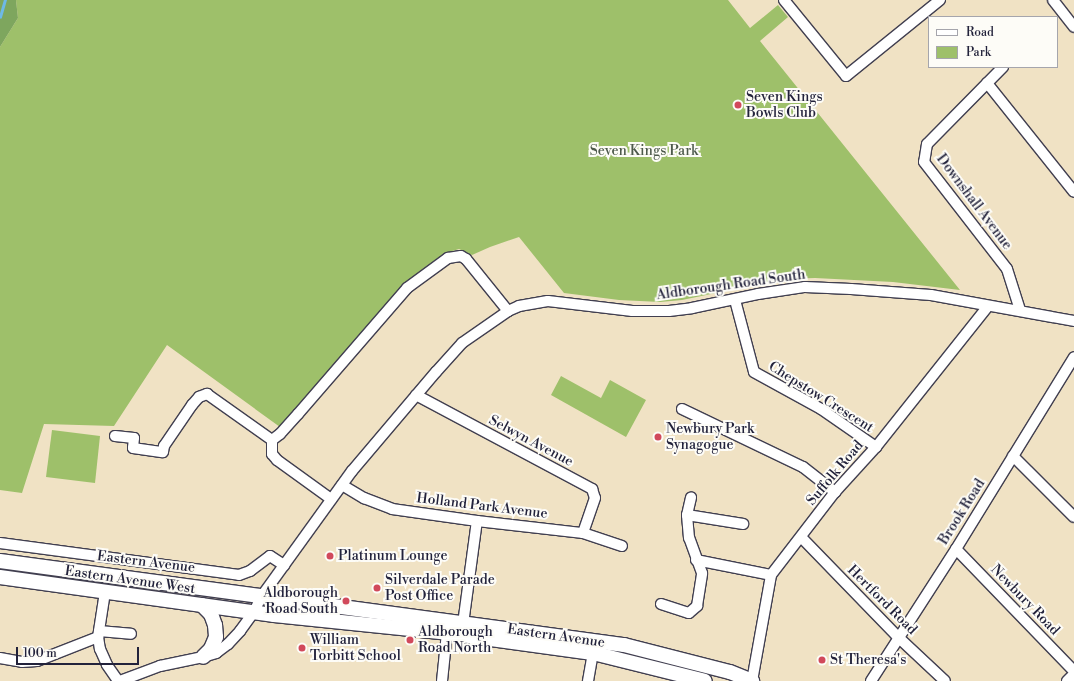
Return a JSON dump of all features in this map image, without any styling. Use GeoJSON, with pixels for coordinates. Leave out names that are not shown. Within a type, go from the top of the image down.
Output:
{"type":"FeatureCollection","features":[{"type":"Feature","properties":{"kind":"highway","name":"Eastern Avenue West"},"geometry":{"type":"LineString","coordinates":[[0,561],[261,597]]}},
{"type":"Feature","properties":{"kind":"highway","name":"Eastern Avenue West"},"geometry":{"type":"LineString","coordinates":[[0,577],[254,612]]}},
{"type":"Feature","properties":{"kind":"highway","name":"Eastern Avenue"},"geometry":{"type":"LineString","coordinates":[[261,597],[624,645],[730,672],[752,681]]}},
{"type":"Feature","properties":{"kind":"highway"},"geometry":{"type":"LineString","coordinates":[[202,605],[211,614],[215,625],[216,637],[211,649],[203,658]]}},
{"type":"Feature","properties":{"kind":"highway","name":"Eastern Avenue"},"geometry":{"type":"LineString","coordinates":[[254,612],[447,632],[594,653],[705,681]]}},
{"type":"Feature","properties":{"kind":"street"},"geometry":{"type":"LineString","coordinates":[[789,2],[846,76],[940,0]]}},
{"type":"Feature","properties":{"kind":"street"},"geometry":{"type":"LineString","coordinates":[[1053,0],[1073,23]]}},
{"type":"Feature","properties":{"kind":"street","name":"Downshall Avenue"},"geometry":{"type":"LineString","coordinates":[[1002,68],[927,144],[924,162],[1007,269],[1020,310]]}},
{"type":"Feature","properties":{"kind":"street"},"geometry":{"type":"LineString","coordinates":[[987,83],[1074,192]]}},
{"type":"Feature","properties":{"kind":"street"},"geometry":{"type":"LineString","coordinates":[[272,440],[280,434],[298,414],[407,288],[448,258],[461,256],[466,259],[508,311]]}},
{"type":"Feature","properties":{"kind":"street","name":"Aldborough Road South"},"geometry":{"type":"LineString","coordinates":[[119,681],[160,666],[203,658],[216,653],[228,644],[254,612],[261,597],[342,485],[416,395],[462,343],[508,311],[519,306],[548,302],[632,312],[669,311],[736,300],[758,294],[805,287],[931,295],[1074,320]]}},
{"type":"Feature","properties":{"kind":"street","name":"Chepstow Crescent"},"geometry":{"type":"LineString","coordinates":[[736,300],[754,372],[821,409],[876,447]]}},
{"type":"Feature","properties":{"kind":"street","name":"Suffolk Road"},"geometry":{"type":"LineString","coordinates":[[752,681],[770,575],[835,492],[876,447],[988,306]]}},
{"type":"Feature","properties":{"kind":"street","name":"Brook Road"},"geometry":{"type":"LineString","coordinates":[[871,681],[1073,362]]}},
{"type":"Feature","properties":{"kind":"street"},"geometry":{"type":"LineString","coordinates":[[115,436],[134,438],[132,448],[163,452],[164,446],[192,405],[199,398],[207,394],[272,440]]}},
{"type":"Feature","properties":{"kind":"street","name":"Selwyn Avenue"},"geometry":{"type":"LineString","coordinates":[[416,395],[592,489],[595,498],[583,533]]}},
{"type":"Feature","properties":{"kind":"street"},"geometry":{"type":"LineString","coordinates":[[682,409],[803,467],[835,492]]}},
{"type":"Feature","properties":{"kind":"street"},"geometry":{"type":"LineString","coordinates":[[272,440],[272,454],[277,460],[331,500]]}},
{"type":"Feature","properties":{"kind":"street"},"geometry":{"type":"LineString","coordinates":[[1013,456],[1074,517]]}},
{"type":"Feature","properties":{"kind":"street","name":"Holland Park Avenue"},"geometry":{"type":"LineString","coordinates":[[342,485],[364,498],[392,509],[477,521],[583,533],[622,546]]}},
{"type":"Feature","properties":{"kind":"street"},"geometry":{"type":"LineString","coordinates":[[661,604],[689,612],[697,606],[702,573],[696,560],[690,538],[687,515],[691,498]]}},
{"type":"Feature","properties":{"kind":"street"},"geometry":{"type":"LineString","coordinates":[[687,515],[743,524]]}},
{"type":"Feature","properties":{"kind":"street"},"geometry":{"type":"LineString","coordinates":[[463,624],[477,521]]}},
{"type":"Feature","properties":{"kind":"street","name":"Hertford Road"},"geometry":{"type":"LineString","coordinates":[[801,537],[898,637],[945,681]]}},
{"type":"Feature","properties":{"kind":"street","name":"Eastern Avenue"},"geometry":{"type":"LineString","coordinates":[[0,543],[239,575],[250,571],[270,556],[284,565]]}},
{"type":"Feature","properties":{"kind":"street","name":"Newbury Road"},"geometry":{"type":"LineString","coordinates":[[956,549],[1074,671]]}},
{"type":"Feature","properties":{"kind":"street"},"geometry":{"type":"LineString","coordinates":[[696,560],[770,575]]}},
{"type":"Feature","properties":{"kind":"street"},"geometry":{"type":"LineString","coordinates":[[105,592],[99,634],[100,649],[119,681]]}},
{"type":"Feature","properties":{"kind":"street"},"geometry":{"type":"LineString","coordinates":[[442,681],[447,632]]}},
{"type":"Feature","properties":{"kind":"street"},"geometry":{"type":"LineString","coordinates":[[0,658],[22,662],[36,661],[99,634],[131,634]]}},
{"type":"Feature","properties":{"kind":"street"},"geometry":{"type":"LineString","coordinates":[[588,681],[594,653]]}},
{"type":"Feature","properties":{"kind":"street"},"geometry":{"type":"LineString","coordinates":[[1067,681],[1074,674]]}},
{"type":"Feature","properties":{"kind":"green space"},"geometry":{"type":"Polygon","coordinates":[[[0,0],[16,0],[18,18],[0,47],[0,0]]]}},
{"type":"Feature","properties":{"kind":"green space","name":"Seven Kings Park"},"geometry":{"type":"Polygon","coordinates":[[[16,0],[728,0],[750,28],[778,5],[788,17],[760,41],[960,290],[893,282],[815,278],[784,279],[682,300],[660,302],[619,300],[564,293],[519,237],[472,255],[459,249],[449,252],[403,285],[280,427],[167,345],[114,426],[44,424],[22,493],[0,490],[0,47],[18,18],[16,0]]]}},
{"type":"Feature","properties":{"kind":"green space"},"geometry":{"type":"Polygon","coordinates":[[[561,376],[601,398],[610,380],[646,400],[626,437],[551,395],[561,376]]]}},
{"type":"Feature","properties":{"kind":"green space"},"geometry":{"type":"Polygon","coordinates":[[[52,430],[100,436],[95,483],[46,477],[52,430]]]}},
{"type":"Feature","properties":{"kind":"waterway"},"geometry":{"type":"LineString","coordinates":[[0,17],[5,0]]}},
{"type":"Feature","properties":{"kind":"place","name":"Seven Kings Bowls Club"},"geometry":{"type":"Point","coordinates":[738,105]}},
{"type":"Feature","properties":{"kind":"place","name":"Newbury Park Synagogue"},"geometry":{"type":"Point","coordinates":[658,437]}},
{"type":"Feature","properties":{"kind":"place","name":"Platinum Lounge"},"geometry":{"type":"Point","coordinates":[330,556]}},
{"type":"Feature","properties":{"kind":"place","name":"Silverdale Parade Post Office"},"geometry":{"type":"Point","coordinates":[377,588]}},
{"type":"Feature","properties":{"kind":"place","name":"Aldborough Road South"},"geometry":{"type":"Point","coordinates":[346,601]}},
{"type":"Feature","properties":{"kind":"place","name":"Aldborough Road North"},"geometry":{"type":"Point","coordinates":[410,640]}},
{"type":"Feature","properties":{"kind":"place","name":"William Torbitt School"},"geometry":{"type":"Point","coordinates":[302,648]}},
{"type":"Feature","properties":{"kind":"place","name":"St Theresa's"},"geometry":{"type":"Point","coordinates":[822,660]}}]}
